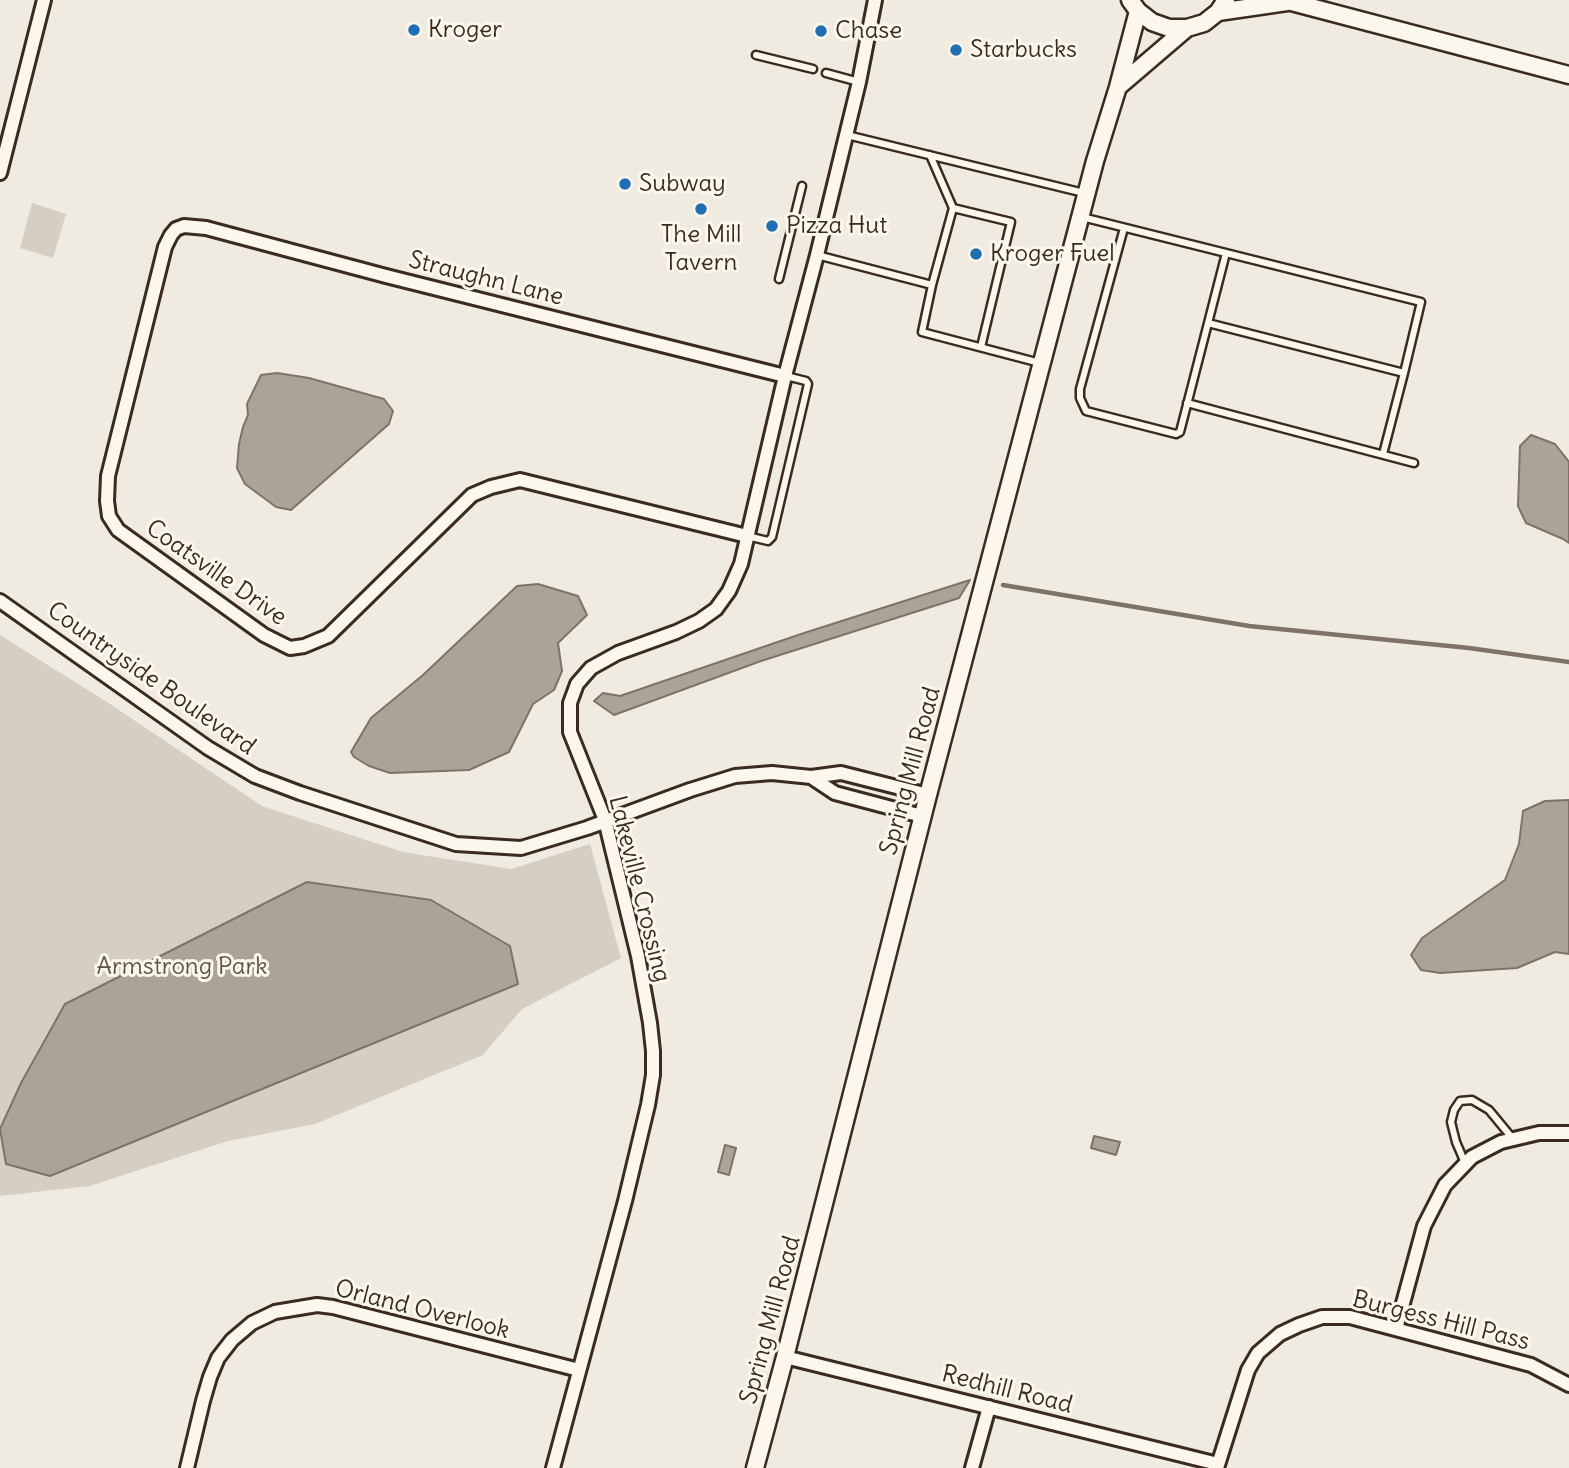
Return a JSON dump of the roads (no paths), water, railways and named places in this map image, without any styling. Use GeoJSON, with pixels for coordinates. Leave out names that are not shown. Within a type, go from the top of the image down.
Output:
{"type":"FeatureCollection","features":[{"type":"Feature","properties":{"kind":"street"},"geometry":{"type":"LineString","coordinates":[[0,173],[44,0]]}},
{"type":"Feature","properties":{"kind":"street","name":"Lakeville Crossing"},"geometry":{"type":"LineString","coordinates":[[554,1468],[625,1201],[653,1075],[650,1023],[638,956],[605,820],[570,732],[570,703],[577,684],[591,668],[618,653],[699,621],[716,608],[729,591],[741,564],[859,82],[875,0]]}},
{"type":"Feature","properties":{"kind":"street"},"geometry":{"type":"LineString","coordinates":[[1134,5],[1152,22],[1169,28],[1187,28],[1204,23],[1222,6],[1285,1],[1569,75]]}},
{"type":"Feature","properties":{"kind":"street","name":"Spring Mill Road"},"geometry":{"type":"LineString","coordinates":[[755,1468],[922,816],[1086,193],[1118,87],[1134,5]]}},
{"type":"Feature","properties":{"kind":"street"},"geometry":{"type":"LineString","coordinates":[[1118,87],[1187,28]]}},
{"type":"Feature","properties":{"kind":"street","name":"Straughn Lane"},"geometry":{"type":"LineString","coordinates":[[176,229],[184,226],[206,228],[785,376]]}},
{"type":"Feature","properties":{"kind":"street","name":"Coatsville Drive"},"geometry":{"type":"LineString","coordinates":[[176,229],[165,247],[108,476],[109,516],[118,530],[264,635],[290,648],[304,646],[328,636],[472,495],[520,480],[747,536]]}},
{"type":"Feature","properties":{"kind":"street","name":"Countryside Boulevard"},"geometry":{"type":"LineString","coordinates":[[0,601],[208,748],[255,776],[456,844],[522,848],[735,776],[772,773],[811,777],[841,773],[928,794]]}},
{"type":"Feature","properties":{"kind":"street"},"geometry":{"type":"LineString","coordinates":[[811,777],[835,793],[922,816]]}},
{"type":"Feature","properties":{"kind":"street"},"geometry":{"type":"LineString","coordinates":[[1396,1329],[1424,1226],[1445,1185],[1472,1157],[1500,1142],[1539,1132],[1569,1133]]}},
{"type":"Feature","properties":{"kind":"street","name":"Orland Overlook"},"geometry":{"type":"LineString","coordinates":[[187,1468],[203,1401],[219,1358],[232,1340],[253,1323],[275,1312],[317,1306],[332,1307],[579,1370]]}},
{"type":"Feature","properties":{"kind":"street","name":"Burgess Hill Pass"},"geometry":{"type":"LineString","coordinates":[[1218,1466],[1248,1370],[1258,1353],[1280,1334],[1322,1317],[1350,1317],[1531,1365],[1569,1385]]}},
{"type":"Feature","properties":{"kind":"street","name":"Redhill Road"},"geometry":{"type":"LineString","coordinates":[[785,1357],[1218,1466]]}},
{"type":"Feature","properties":{"kind":"street"},"geometry":{"type":"LineString","coordinates":[[972,1468],[989,1407]]}},
{"type":"Feature","properties":{"kind":"lane"},"geometry":{"type":"LineString","coordinates":[[756,55],[813,69]]}},
{"type":"Feature","properties":{"kind":"lane"},"geometry":{"type":"LineString","coordinates":[[826,73],[859,82]]}},
{"type":"Feature","properties":{"kind":"lane"},"geometry":{"type":"LineString","coordinates":[[846,134],[1086,193]]}},
{"type":"Feature","properties":{"kind":"lane"},"geometry":{"type":"LineString","coordinates":[[930,155],[953,208],[922,332],[1042,363]]}},
{"type":"Feature","properties":{"kind":"lane"},"geometry":{"type":"LineString","coordinates":[[779,279],[802,186]]}},
{"type":"Feature","properties":{"kind":"lane"},"geometry":{"type":"LineString","coordinates":[[953,208],[1011,222],[981,347]]}},
{"type":"Feature","properties":{"kind":"lane"},"geometry":{"type":"LineString","coordinates":[[1080,216],[1421,302],[1383,454]]}},
{"type":"Feature","properties":{"kind":"lane"},"geometry":{"type":"LineString","coordinates":[[1124,228],[1080,398],[1086,411],[1176,434],[1180,432],[1226,253]]}},
{"type":"Feature","properties":{"kind":"lane"},"geometry":{"type":"LineString","coordinates":[[817,255],[932,285]]}},
{"type":"Feature","properties":{"kind":"lane"},"geometry":{"type":"LineString","coordinates":[[1208,323],[1404,373]]}},
{"type":"Feature","properties":{"kind":"lane"},"geometry":{"type":"LineString","coordinates":[[747,536],[768,541],[772,537],[808,384],[806,381],[785,376]]}},
{"type":"Feature","properties":{"kind":"lane"},"geometry":{"type":"LineString","coordinates":[[1187,403],[1414,463]]}},
{"type":"Feature","properties":{"kind":"lane"},"geometry":{"type":"LineString","coordinates":[[1465,1164],[1451,1122],[1460,1101],[1472,1100],[1489,1110],[1513,1139]]}},
{"type":"Feature","properties":{"kind":"waterway"},"geometry":{"type":"LineString","coordinates":[[1003,585],[1249,626],[1469,648],[1569,662]]}},
{"type":"Feature","properties":{"kind":"place","name":"Kroger"},"geometry":{"type":"Point","coordinates":[414,30]}},
{"type":"Feature","properties":{"kind":"place","name":"Chase"},"geometry":{"type":"Point","coordinates":[821,31]}},
{"type":"Feature","properties":{"kind":"place","name":"Starbucks"},"geometry":{"type":"Point","coordinates":[956,50]}},
{"type":"Feature","properties":{"kind":"place","name":"Subway"},"geometry":{"type":"Point","coordinates":[625,184]}},
{"type":"Feature","properties":{"kind":"place","name":"The Mill Tavern"},"geometry":{"type":"Point","coordinates":[701,209]}},
{"type":"Feature","properties":{"kind":"place","name":"Pizza Hut"},"geometry":{"type":"Point","coordinates":[772,226]}},
{"type":"Feature","properties":{"kind":"place","name":"Kroger Fuel"},"geometry":{"type":"Point","coordinates":[976,254]}},
{"type":"Feature","properties":{"kind":"park label","name":"Armstrong Park"},"geometry":{"type":"Point","coordinates":[182,967]}}]}
